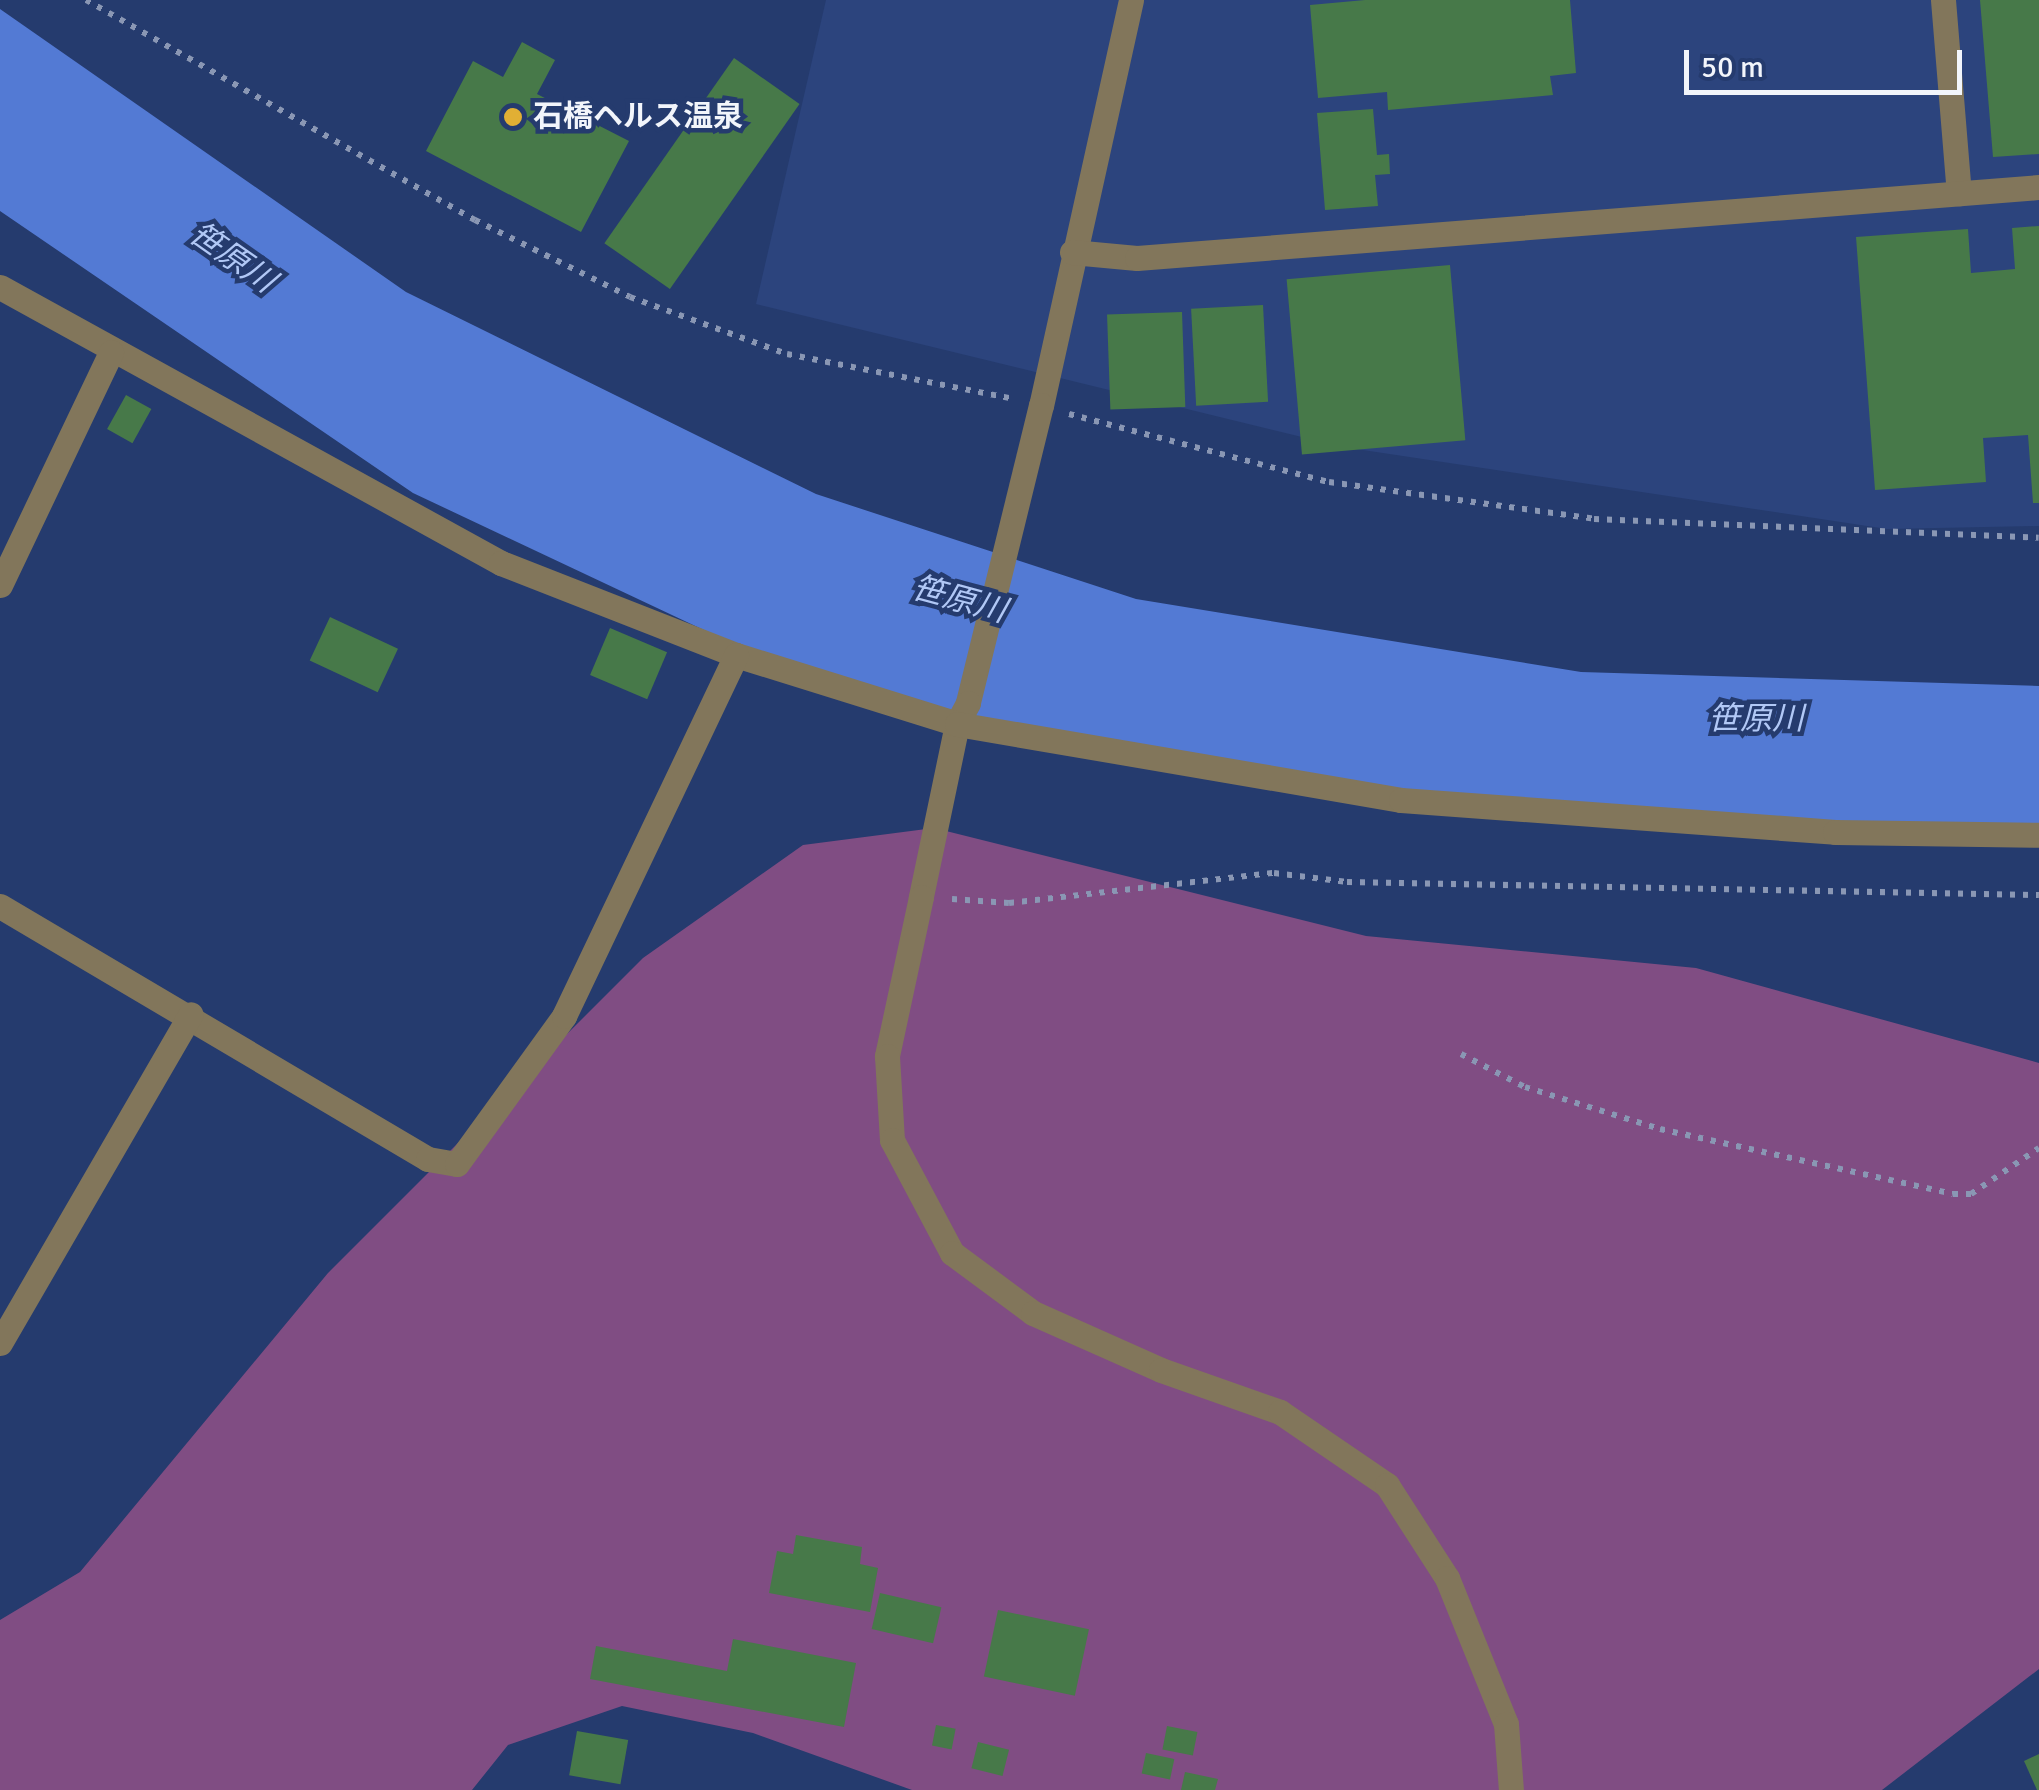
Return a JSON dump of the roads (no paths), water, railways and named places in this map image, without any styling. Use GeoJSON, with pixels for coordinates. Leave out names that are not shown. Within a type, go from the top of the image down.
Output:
{"type":"FeatureCollection","features":[{"type":"Feature","properties":{"kind":"street"},"geometry":{"type":"LineString","coordinates":[[1131,0],[1041,405],[921,897],[888,1056],[892,1140],[952,1253],[1032,1313],[1161,1370],[1280,1412],[1387,1485],[1447,1578],[1506,1724],[1512,1790]]}},
{"type":"Feature","properties":{"kind":"street"},"geometry":{"type":"LineString","coordinates":[[1942,0],[1959,193]]}},
{"type":"Feature","properties":{"kind":"street"},"geometry":{"type":"LineString","coordinates":[[1072,252],[1137,258],[2039,187]]}},
{"type":"Feature","properties":{"kind":"street"},"geometry":{"type":"LineString","coordinates":[[0,288],[500,563],[736,655],[963,714],[1401,800],[1836,832],[2039,836]]}},
{"type":"Feature","properties":{"kind":"street"},"geometry":{"type":"LineString","coordinates":[[0,585],[111,352]]}},
{"type":"Feature","properties":{"kind":"street"},"geometry":{"type":"LineString","coordinates":[[0,906],[191,1014],[428,1159],[457,1164],[564,1016],[736,655]]}},
{"type":"Feature","properties":{"kind":"street"},"geometry":{"type":"LineString","coordinates":[[0,1343],[191,1014]]}},
{"type":"Feature","properties":{"kind":"water","name":"笹原川"},"geometry":{"type":"Polygon","coordinates":[[[0,9],[406,292],[816,494],[1136,599],[1581,672],[2039,686],[2039,825],[1687,824],[1115,763],[742,648],[413,493],[0,211],[0,9]]]}},
{"type":"Feature","properties":{"kind":"place","name":"石橋ヘルス温泉"},"geometry":{"type":"Point","coordinates":[513,117]}}]}
